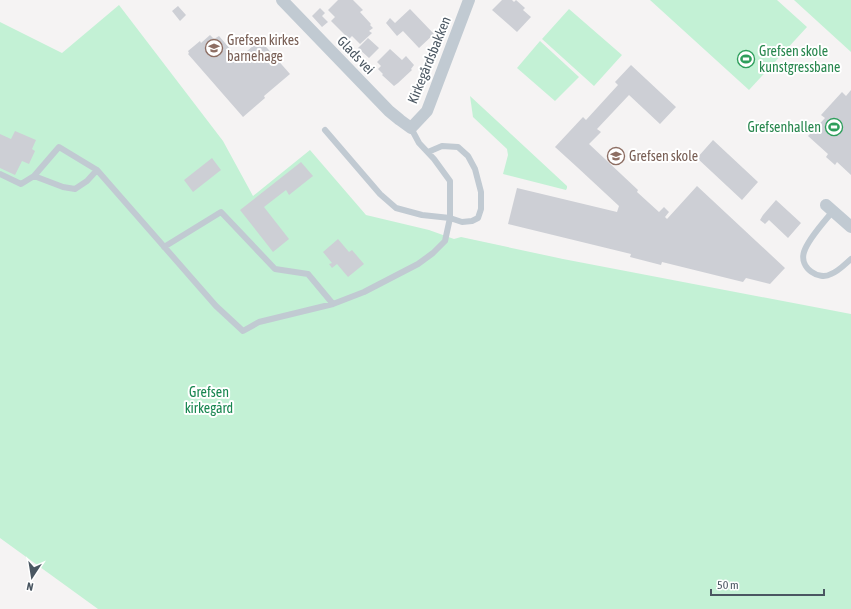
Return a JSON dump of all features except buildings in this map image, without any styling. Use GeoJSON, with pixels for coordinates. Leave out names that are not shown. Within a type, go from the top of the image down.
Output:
{"type":"FeatureCollection","features":[{"type":"Feature","properties":{"kind":"street","name":"Glads vei"},"geometry":{"type":"LineString","coordinates":[[282,0],[389,111],[412,128]]}},
{"type":"Feature","properties":{"kind":"street","name":"Kirkegårdsbakken"},"geometry":{"type":"LineString","coordinates":[[412,128],[427,111],[469,0]]}},
{"type":"Feature","properties":{"kind":"street"},"geometry":{"type":"LineString","coordinates":[[830,208],[851,226]]}},
{"type":"Feature","properties":{"kind":"lane"},"geometry":{"type":"LineString","coordinates":[[0,174],[21,184],[34,176],[59,147],[97,170],[216,306],[243,331],[259,322],[333,304],[364,292],[418,264],[433,253],[445,241],[450,218],[450,182],[434,159],[419,143],[412,128]]}},
{"type":"Feature","properties":{"kind":"lane"},"geometry":{"type":"LineString","coordinates":[[325,130],[380,194],[396,208],[422,215],[450,218],[462,222],[472,221],[478,218],[481,209],[481,192],[475,169],[468,156],[458,147],[442,146],[428,152]]}},
{"type":"Feature","properties":{"kind":"lane"},"geometry":{"type":"LineString","coordinates":[[34,176],[63,187],[75,189],[87,181],[97,170]]}},
{"type":"Feature","properties":{"kind":"lane"},"geometry":{"type":"LineString","coordinates":[[830,208],[807,244],[803,254],[803,261],[810,271],[824,276],[830,275],[851,258]]}},
{"type":"Feature","properties":{"kind":"lane"},"geometry":{"type":"LineString","coordinates":[[164,247],[221,212],[275,269],[308,274],[333,304]]}},
{"type":"Feature","properties":{"kind":"green space","name":"Grefsen skole kunstgressbane"},"geometry":{"type":"Polygon","coordinates":[[[650,0],[777,0],[807,27],[749,90],[650,0]]]}},
{"type":"Feature","properties":{"kind":"green space"},"geometry":{"type":"Polygon","coordinates":[[[794,0],[851,0],[851,52],[794,0]]]}},
{"type":"Feature","properties":{"kind":"green space","name":"Grefsen kirkegård"},"geometry":{"type":"Polygon","coordinates":[[[119,5],[223,141],[253,196],[310,150],[366,215],[429,230],[454,239],[461,237],[563,259],[851,314],[851,609],[98,609],[0,538],[0,22],[62,53],[119,5]]]}},
{"type":"Feature","properties":{"kind":"green space"},"geometry":{"type":"Polygon","coordinates":[[[569,9],[622,55],[594,86],[542,39],[569,9]]]}},
{"type":"Feature","properties":{"kind":"green space"},"geometry":{"type":"Polygon","coordinates":[[[540,41],[579,77],[555,101],[517,68],[540,41]]]}},
{"type":"Feature","properties":{"kind":"green space"},"geometry":{"type":"Polygon","coordinates":[[[470,96],[567,186],[566,190],[503,174],[508,155],[507,149],[473,117],[470,96]]]}},
{"type":"Feature","properties":{"kind":"place","name":"Grefsen kirkes barnehage"},"geometry":{"type":"Point","coordinates":[214,48]}},
{"type":"Feature","properties":{"kind":"place","name":"Grefsen skole kunstgressbane"},"geometry":{"type":"Point","coordinates":[746,59]}},
{"type":"Feature","properties":{"kind":"place","name":"Grefsenhallen"},"geometry":{"type":"Point","coordinates":[834,127]}},
{"type":"Feature","properties":{"kind":"place","name":"Grefsen skole"},"geometry":{"type":"Point","coordinates":[616,156]}}]}
